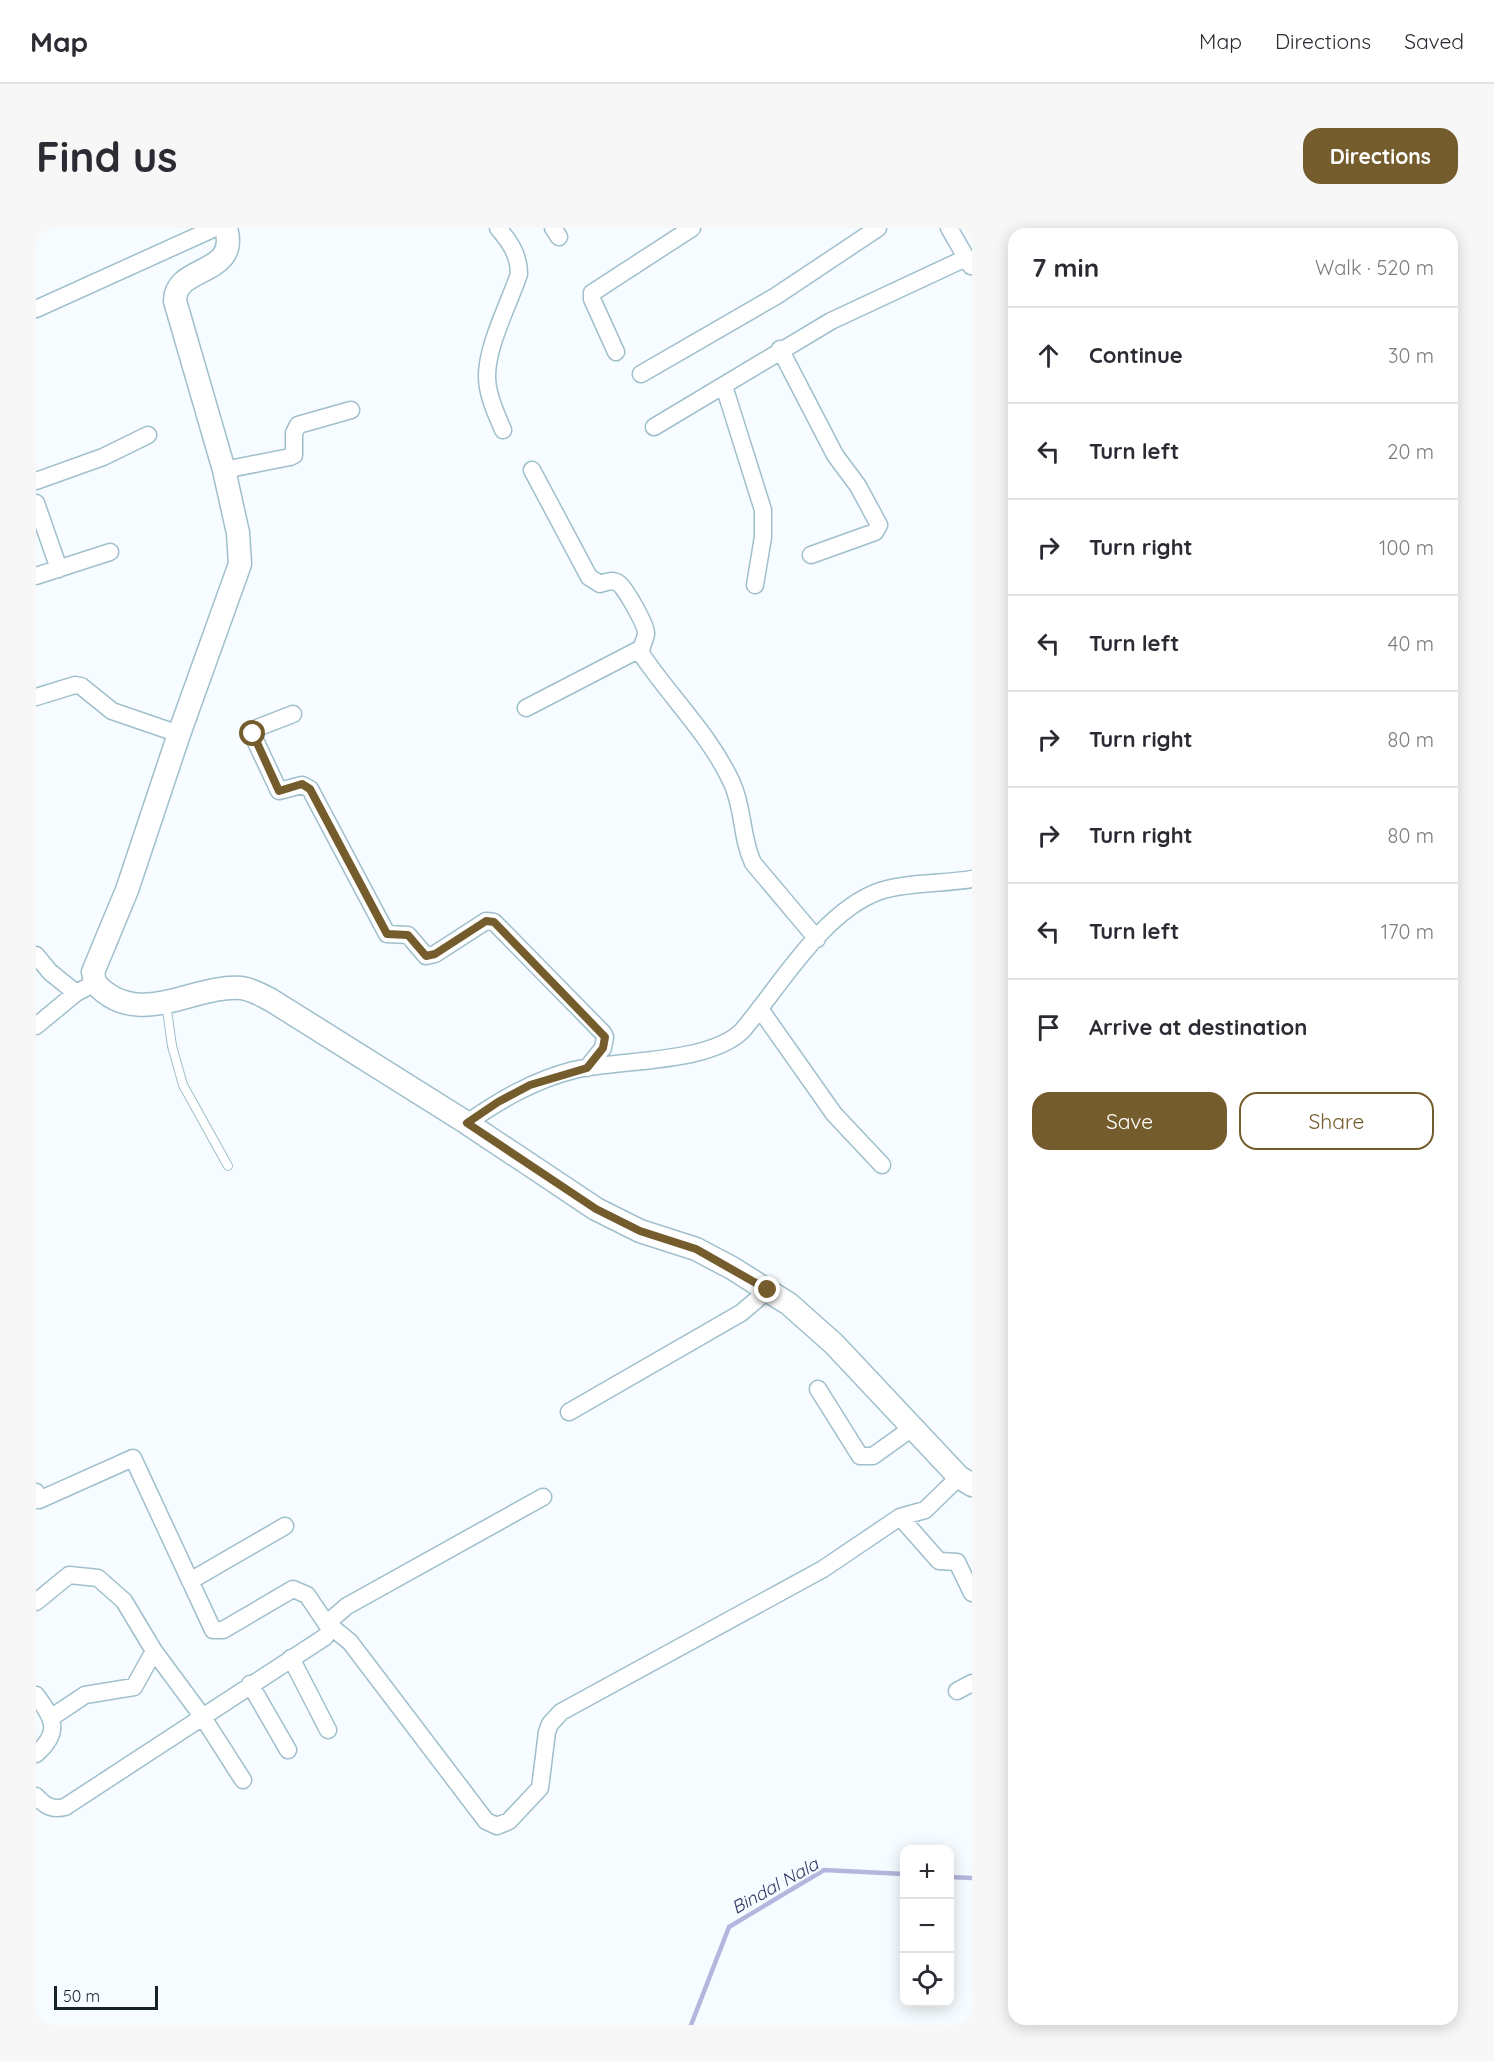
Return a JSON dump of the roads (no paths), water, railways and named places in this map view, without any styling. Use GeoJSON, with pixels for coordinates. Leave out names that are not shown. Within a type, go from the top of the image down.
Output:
{"type":"FeatureCollection","features":[{"type":"Feature","properties":{"kind":"street"},"geometry":{"type":"LineString","coordinates":[[36,309],[215,228]]}},
{"type":"Feature","properties":{"kind":"street"},"geometry":{"type":"LineString","coordinates":[[36,1026],[85,988],[93,972],[127,890],[179,734],[240,564],[238,533],[224,470],[175,296],[181,283],[208,268],[225,254],[229,240],[226,228]]}},
{"type":"Feature","properties":{"kind":"street"},"geometry":{"type":"LineString","coordinates":[[498,228],[519,262],[519,274],[490,356],[487,378],[490,397],[503,430]]}},
{"type":"Feature","properties":{"kind":"street"},"geometry":{"type":"LineString","coordinates":[[616,352],[592,299],[592,293],[692,228]]}},
{"type":"Feature","properties":{"kind":"street"},"geometry":{"type":"LineString","coordinates":[[641,374],[776,296],[879,228]]}},
{"type":"Feature","properties":{"kind":"street"},"geometry":{"type":"LineString","coordinates":[[654,427],[780,350],[858,306],[969,263],[949,228]]}},
{"type":"Feature","properties":{"kind":"street"},"geometry":{"type":"LineString","coordinates":[[780,350],[835,455],[858,486],[879,525],[875,532],[811,555]]}},
{"type":"Feature","properties":{"kind":"street"},"geometry":{"type":"LineString","coordinates":[[724,386],[762,510],[763,537],[755,585]]}},
{"type":"Feature","properties":{"kind":"street"},"geometry":{"type":"LineString","coordinates":[[224,470],[290,457],[294,455],[294,433],[298,425],[351,410]]}},
{"type":"Feature","properties":{"kind":"street"},"geometry":{"type":"LineString","coordinates":[[36,481],[103,457],[148,435]]}},
{"type":"Feature","properties":{"kind":"street"},"geometry":{"type":"LineString","coordinates":[[526,708],[640,649],[646,636],[645,626],[627,594],[617,582],[610,581],[600,584],[592,581],[532,470]]}},
{"type":"Feature","properties":{"kind":"street"},"geometry":{"type":"LineString","coordinates":[[36,503],[59,569]]}},
{"type":"Feature","properties":{"kind":"street"},"geometry":{"type":"LineString","coordinates":[[36,576],[110,552]]}},
{"type":"Feature","properties":{"kind":"street"},"geometry":{"type":"LineString","coordinates":[[640,649],[646,661],[695,723],[726,771],[741,808],[747,846],[753,863],[817,939]]}},
{"type":"Feature","properties":{"kind":"street"},"geometry":{"type":"LineString","coordinates":[[36,697],[75,685],[81,686],[112,711],[179,734]]}},
{"type":"Feature","properties":{"kind":"street"},"geometry":{"type":"LineString","coordinates":[[293,714],[256,728],[254,738],[279,791],[302,784],[310,789],[387,934],[408,935],[426,956],[435,954],[486,921],[494,922],[603,1033],[605,1037],[603,1048],[587,1068]]}},
{"type":"Feature","properties":{"kind":"street"},"geometry":{"type":"LineString","coordinates":[[467,1123],[498,1102],[530,1085],[587,1068],[672,1056],[720,1046],[736,1037],[817,939],[855,903],[882,890],[972,879]]}},
{"type":"Feature","properties":{"kind":"street"},"geometry":{"type":"LineString","coordinates":[[36,955],[50,972],[85,988],[146,1005],[166,1003],[232,988],[250,990],[467,1123],[596,1209],[640,1231],[696,1249],[789,1304],[834,1344],[912,1428],[966,1481],[925,1510],[900,1517],[823,1569],[561,1712],[550,1724],[540,1788],[509,1821],[497,1826],[486,1821],[350,1642],[328,1624],[303,1591],[293,1589],[223,1630],[216,1632],[210,1627],[133,1458],[39,1500],[36,1492]]}},
{"type":"Feature","properties":{"kind":"street"},"geometry":{"type":"LineString","coordinates":[[760,1009],[834,1114],[882,1165]]}},
{"type":"Feature","properties":{"kind":"street"},"geometry":{"type":"LineString","coordinates":[[569,1412],[741,1313],[768,1290]]}},
{"type":"Feature","properties":{"kind":"street"},"geometry":{"type":"LineString","coordinates":[[818,1389],[860,1456],[873,1456],[912,1428]]}},
{"type":"Feature","properties":{"kind":"street"},"geometry":{"type":"LineString","coordinates":[[36,1796],[45,1805],[58,1809],[65,1807],[325,1637],[328,1624],[347,1606],[543,1497]]}},
{"type":"Feature","properties":{"kind":"street"},"geometry":{"type":"LineString","coordinates":[[900,1517],[939,1561],[957,1563],[972,1593]]}},
{"type":"Feature","properties":{"kind":"street"},"geometry":{"type":"LineString","coordinates":[[190,1581],[285,1526]]}},
{"type":"Feature","properties":{"kind":"street"},"geometry":{"type":"LineString","coordinates":[[36,1602],[69,1575],[98,1578],[124,1601],[154,1651],[202,1716],[243,1780]]}},
{"type":"Feature","properties":{"kind":"street"},"geometry":{"type":"LineString","coordinates":[[52,1717],[85,1695],[134,1687],[154,1651]]}},
{"type":"Feature","properties":{"kind":"street"},"geometry":{"type":"LineString","coordinates":[[291,1658],[328,1730]]}},
{"type":"Feature","properties":{"kind":"street"},"geometry":{"type":"LineString","coordinates":[[250,1684],[288,1750]]}},
{"type":"Feature","properties":{"kind":"street"},"geometry":{"type":"LineString","coordinates":[[36,1695],[52,1717],[52,1734],[36,1754]]}},
{"type":"Feature","properties":{"kind":"lane"},"geometry":{"type":"LineString","coordinates":[[166,1003],[172,1046],[183,1085],[228,1166]]}},
{"type":"Feature","properties":{"kind":"waterway","name":"Bindal Nala"},"geometry":{"type":"LineString","coordinates":[[691,2025],[729,1927],[824,1870],[900,1874]]}},
{"type":"Feature","properties":{"kind":"waterway","name":"Bindal Nala"},"geometry":{"type":"LineString","coordinates":[[954,1877],[972,1878]]}}]}
